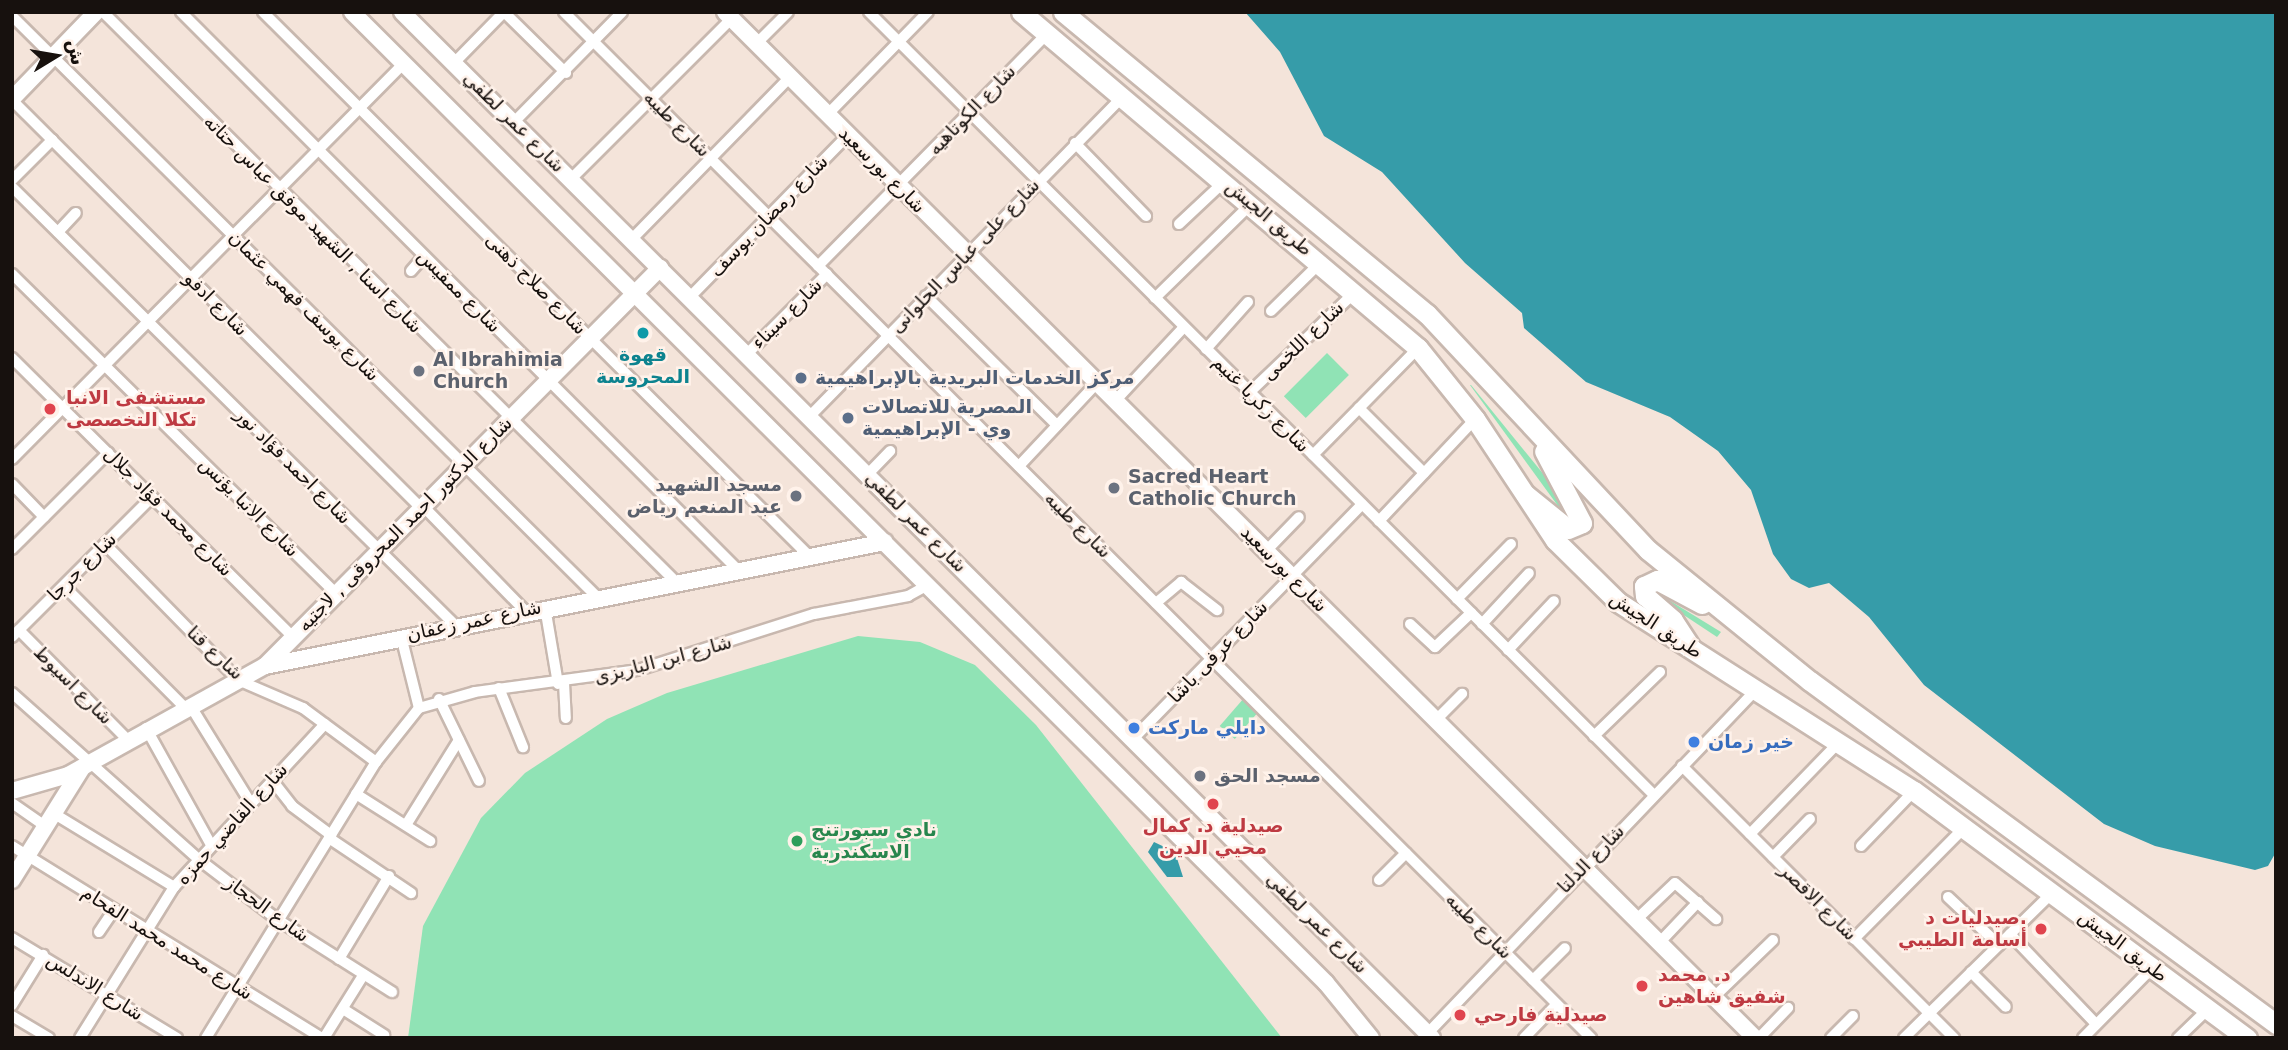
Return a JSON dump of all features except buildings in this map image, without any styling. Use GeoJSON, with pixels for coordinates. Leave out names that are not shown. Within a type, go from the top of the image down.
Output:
{"type":"FeatureCollection","features":[{"type":"Feature","properties":{"kind":"highway","name":"طريق الجيش"},"geometry":{"type":"LineString","coordinates":[[1021,12],[1357,290],[1418,348],[1475,419],[1521,492],[1595,583],[1692,650],[1758,688],[1914,791],[2247,1038]]}},
{"type":"Feature","properties":{"kind":"highway","name":"طريق الجيش"},"geometry":{"type":"LineString","coordinates":[[1063,12],[1427,314],[1619,524],[1819,688],[2276,1024]]}},
{"type":"Feature","properties":{"kind":"highway"},"geometry":{"type":"LineString","coordinates":[[1521,492],[1568,529],[1582,523],[1548,464],[1542,440]]}},
{"type":"Feature","properties":{"kind":"highway"},"geometry":{"type":"LineString","coordinates":[[1692,650],[1673,620],[1645,596],[1646,583],[1657,580],[1729,615]]}},
{"type":"Feature","properties":{"kind":"street"},"geometry":{"type":"LineString","coordinates":[[12,100],[96,12]]}},
{"type":"Feature","properties":{"kind":"street","name":"شارع اسنا , الشهيد موفق عباس حتاته"},"geometry":{"type":"LineString","coordinates":[[103,12],[278,191],[675,581]]}},
{"type":"Feature","properties":{"kind":"street","name":"شارع ممفيس"},"geometry":{"type":"LineString","coordinates":[[181,12],[737,569]]}},
{"type":"Feature","properties":{"kind":"street","name":"شارع صلاح ذهنى"},"geometry":{"type":"LineString","coordinates":[[263,12],[809,556]]}},
{"type":"Feature","properties":{"kind":"street","name":"شارع عمر لطفي"},"geometry":{"type":"LineString","coordinates":[[352,12],[1326,983],[1371,1038]]}},
{"type":"Feature","properties":{"kind":"street","name":"شارع عمر لطفي"},"geometry":{"type":"LineString","coordinates":[[402,12],[1430,1036]]}},
{"type":"Feature","properties":{"kind":"street"},"geometry":{"type":"LineString","coordinates":[[454,64],[504,12],[566,73]]}},
{"type":"Feature","properties":{"kind":"street","name":"شارع طيبه"},"geometry":{"type":"LineString","coordinates":[[564,12],[1591,1038]]}},
{"type":"Feature","properties":{"kind":"street"},"geometry":{"type":"LineString","coordinates":[[514,122],[566,73],[622,12]]}},
{"type":"Feature","properties":{"kind":"street"},"geometry":{"type":"LineString","coordinates":[[756,44],[788,12]]}},
{"type":"Feature","properties":{"kind":"street","name":"شارع زكريا غنيم"},"geometry":{"type":"LineString","coordinates":[[869,12],[1654,795]]}},
{"type":"Feature","properties":{"kind":"street"},"geometry":{"type":"LineString","coordinates":[[828,115],[928,12]]}},
{"type":"Feature","properties":{"kind":"street","name":"شارع يوسف فهمي عثمان"},"geometry":{"type":"LineString","coordinates":[[12,16],[596,596]]}},
{"type":"Feature","properties":{"kind":"street"},"geometry":{"type":"LineString","coordinates":[[571,180],[728,16]]}},
{"type":"Feature","properties":{"kind":"street","name":"شارع بورسعيد"},"geometry":{"type":"LineString","coordinates":[[728,16],[1757,1038]]}},
{"type":"Feature","properties":{"kind":"street","name":"شارع الكوتاهيه"},"geometry":{"type":"LineString","coordinates":[[823,270],[898,186],[1047,34]]}},
{"type":"Feature","properties":{"kind":"street"},"geometry":{"type":"LineString","coordinates":[[14,455],[404,63]]}},
{"type":"Feature","properties":{"kind":"street"},"geometry":{"type":"LineString","coordinates":[[632,239],[790,77]]}},
{"type":"Feature","properties":{"kind":"street","name":"شارع على عباس الحلوانى"},"geometry":{"type":"LineString","coordinates":[[810,416],[1122,97]]}},
{"type":"Feature","properties":{"kind":"street","name":"شارع ادفو"},"geometry":{"type":"LineString","coordinates":[[12,100],[526,611]]}},
{"type":"Feature","properties":{"kind":"street","name":"شارع رمضان يوسف"},"geometry":{"type":"LineString","coordinates":[[690,297],[848,135]]}},
{"type":"Feature","properties":{"kind":"street"},"geometry":{"type":"LineString","coordinates":[[12,180],[52,140]]}},
{"type":"Feature","properties":{"kind":"street"},"geometry":{"type":"LineString","coordinates":[[1075,144],[1146,216]]}},
{"type":"Feature","properties":{"kind":"street"},"geometry":{"type":"LineString","coordinates":[[1179,224],[1225,181]]}},
{"type":"Feature","properties":{"kind":"street","name":"شارع احمد فؤاد نور"},"geometry":{"type":"LineString","coordinates":[[12,187],[455,625]]}},
{"type":"Feature","properties":{"kind":"street"},"geometry":{"type":"LineString","coordinates":[[1155,298],[1252,204]]}},
{"type":"Feature","properties":{"kind":"street"},"geometry":{"type":"LineString","coordinates":[[58,232],[76,213]]}},
{"type":"Feature","properties":{"kind":"street"},"geometry":{"type":"LineString","coordinates":[[411,271],[424,256]]}},
{"type":"Feature","properties":{"kind":"street"},"geometry":{"type":"LineString","coordinates":[[1271,311],[1322,261]]}},
{"type":"Feature","properties":{"kind":"street","name":"شارع الدكتور احمد المحروقى , لاجتيه"},"geometry":{"type":"LineString","coordinates":[[265,666],[377,550],[660,268]]}},
{"type":"Feature","properties":{"kind":"street","name":"شارع سيناء"},"geometry":{"type":"LineString","coordinates":[[747,354],[823,270]]}},
{"type":"Feature","properties":{"kind":"street","name":"شارع الانبا يؤنس"},"geometry":{"type":"LineString","coordinates":[[12,274],[335,593]]}},
{"type":"Feature","properties":{"kind":"street","name":"شارع اللخمى"},"geometry":{"type":"LineString","coordinates":[[1250,392],[1357,290]]}},
{"type":"Feature","properties":{"kind":"street"},"geometry":{"type":"LineString","coordinates":[[926,296],[1057,425]]}},
{"type":"Feature","properties":{"kind":"street"},"geometry":{"type":"LineString","coordinates":[[1206,349],[1248,302]]}},
{"type":"Feature","properties":{"kind":"street"},"geometry":{"type":"LineString","coordinates":[[1115,401],[1184,327]]}},
{"type":"Feature","properties":{"kind":"street"},"geometry":{"type":"LineString","coordinates":[[1313,455],[1418,348]]}},
{"type":"Feature","properties":{"kind":"street","name":"شارع محمد فؤاد جلال"},"geometry":{"type":"LineString","coordinates":[[12,358],[293,637]]}},
{"type":"Feature","properties":{"kind":"street"},"geometry":{"type":"LineString","coordinates":[[1019,466],[1097,383]]}},
{"type":"Feature","properties":{"kind":"street"},"geometry":{"type":"LineString","coordinates":[[1359,408],[1424,473]]}},
{"type":"Feature","properties":{"kind":"street"},"geometry":{"type":"LineString","coordinates":[[1379,521],[1475,419]]}},
{"type":"Feature","properties":{"kind":"street"},"geometry":{"type":"LineString","coordinates":[[868,474],[890,450]]}},
{"type":"Feature","properties":{"kind":"street"},"geometry":{"type":"LineString","coordinates":[[12,549],[108,453]]}},
{"type":"Feature","properties":{"kind":"street"},"geometry":{"type":"LineString","coordinates":[[12,484],[44,517]]}},
{"type":"Feature","properties":{"kind":"street","name":"شارع جرجا"},"geometry":{"type":"LineString","coordinates":[[16,634],[152,497]]}},
{"type":"Feature","properties":{"kind":"street","name":"شارع عرفى باشا"},"geometry":{"type":"LineString","coordinates":[[1133,739],[1362,504]]}},
{"type":"Feature","properties":{"kind":"street"},"geometry":{"type":"LineString","coordinates":[[1266,551],[1299,517]]}},
{"type":"Feature","properties":{"kind":"street"},"geometry":{"type":"LineString","coordinates":[[854,547],[861,518]]}},
{"type":"Feature","properties":{"kind":"street","name":"شارع عمر زعفان"},"geometry":{"type":"LineString","coordinates":[[16,785],[68,775],[146,728],[265,666],[596,596],[885,542]]}},
{"type":"Feature","properties":{"kind":"street","name":"شارع قنا"},"geometry":{"type":"LineString","coordinates":[[105,544],[238,680],[325,724],[376,762]]}},
{"type":"Feature","properties":{"kind":"street"},"geometry":{"type":"LineString","coordinates":[[1457,599],[1511,544]]}},
{"type":"Feature","properties":{"kind":"street"},"geometry":{"type":"LineString","coordinates":[[1482,624],[1529,573]]}},
{"type":"Feature","properties":{"kind":"street"},"geometry":{"type":"LineString","coordinates":[[1156,603],[1181,582],[1217,610]]}},
{"type":"Feature","properties":{"kind":"street","name":"شارع ابن الباريزى"},"geometry":{"type":"LineString","coordinates":[[206,1038],[376,762],[419,708],[439,699],[499,688],[561,684],[657,665],[814,614],[908,596],[928,584]]}},
{"type":"Feature","properties":{"kind":"street"},"geometry":{"type":"LineString","coordinates":[[64,586],[188,706],[250,802]]}},
{"type":"Feature","properties":{"kind":"street"},"geometry":{"type":"LineString","coordinates":[[1508,650],[1554,601]]}},
{"type":"Feature","properties":{"kind":"street"},"geometry":{"type":"LineString","coordinates":[[545,607],[566,718]]}},
{"type":"Feature","properties":{"kind":"street"},"geometry":{"type":"LineString","coordinates":[[1410,624],[1435,647],[1471,612]]}},
{"type":"Feature","properties":{"kind":"street","name":"شارع اسيوط"},"geometry":{"type":"LineString","coordinates":[[16,634],[127,739]]}},
{"type":"Feature","properties":{"kind":"street"},"geometry":{"type":"LineString","coordinates":[[401,636],[419,708]]}},
{"type":"Feature","properties":{"kind":"street"},"geometry":{"type":"LineString","coordinates":[[1594,736],[1660,672]]}},
{"type":"Feature","properties":{"kind":"street"},"geometry":{"type":"LineString","coordinates":[[499,688],[523,747]]}},
{"type":"Feature","properties":{"kind":"street","name":"شارع الدلتا"},"geometry":{"type":"LineString","coordinates":[[1430,1036],[1583,866],[1758,688]]}},
{"type":"Feature","properties":{"kind":"street","name":"شارع الحجاز"},"geometry":{"type":"LineString","coordinates":[[12,693],[85,763],[197,858],[278,920],[392,992]]}},
{"type":"Feature","properties":{"kind":"street"},"geometry":{"type":"LineString","coordinates":[[1436,720],[1462,694]]}},
{"type":"Feature","properties":{"kind":"street"},"geometry":{"type":"LineString","coordinates":[[439,699],[479,781]]}},
{"type":"Feature","properties":{"kind":"street","name":"شارع القاضي حمزه"},"geometry":{"type":"LineString","coordinates":[[80,1038],[145,929],[174,887],[210,843],[325,724]]}},
{"type":"Feature","properties":{"kind":"street"},"geometry":{"type":"LineString","coordinates":[[146,728],[210,843]]}},
{"type":"Feature","properties":{"kind":"street"},"geometry":{"type":"LineString","coordinates":[[406,825],[459,740]]}},
{"type":"Feature","properties":{"kind":"street"},"geometry":{"type":"LineString","coordinates":[[1750,834],[1840,741]]}},
{"type":"Feature","properties":{"kind":"street"},"geometry":{"type":"LineString","coordinates":[[12,880],[85,763]]}},
{"type":"Feature","properties":{"kind":"street","name":"شارع الاقصر"},"geometry":{"type":"LineString","coordinates":[[1682,766],[1954,1038]]}},
{"type":"Feature","properties":{"kind":"street"},"geometry":{"type":"LineString","coordinates":[[272,780],[292,806],[411,893]]}},
{"type":"Feature","properties":{"kind":"street"},"geometry":{"type":"LineString","coordinates":[[1861,846],[1914,791]]}},
{"type":"Feature","properties":{"kind":"street"},"geometry":{"type":"LineString","coordinates":[[356,794],[430,841]]}},
{"type":"Feature","properties":{"kind":"street"},"geometry":{"type":"LineString","coordinates":[[12,803],[49,819],[174,887]]}},
{"type":"Feature","properties":{"kind":"street"},"geometry":{"type":"LineString","coordinates":[[1773,857],[1810,819]]}},
{"type":"Feature","properties":{"kind":"street"},"geometry":{"type":"LineString","coordinates":[[1854,939],[1964,828]]}},
{"type":"Feature","properties":{"kind":"street","name":"شارع محمد محمد الفحام"},"geometry":{"type":"LineString","coordinates":[[12,846],[323,1038]]}},
{"type":"Feature","properties":{"kind":"street"},"geometry":{"type":"LineString","coordinates":[[1379,880],[1406,853]]}},
{"type":"Feature","properties":{"kind":"street"},"geometry":{"type":"LineString","coordinates":[[339,959],[389,876]]}},
{"type":"Feature","properties":{"kind":"street"},"geometry":{"type":"LineString","coordinates":[[1637,919],[1673,884],[1716,919]]}},
{"type":"Feature","properties":{"kind":"street"},"geometry":{"type":"LineString","coordinates":[[1903,1038],[2052,893]]}},
{"type":"Feature","properties":{"kind":"street"},"geometry":{"type":"LineString","coordinates":[[1948,897],[1999,945]]}},
{"type":"Feature","properties":{"kind":"street"},"geometry":{"type":"LineString","coordinates":[[1660,942],[1698,902]]}},
{"type":"Feature","properties":{"kind":"street"},"geometry":{"type":"LineString","coordinates":[[99,932],[114,910]]}},
{"type":"Feature","properties":{"kind":"street"},"geometry":{"type":"LineString","coordinates":[[2010,934],[2096,1024]]}},
{"type":"Feature","properties":{"kind":"street","name":"شارع الاندلس"},"geometry":{"type":"LineString","coordinates":[[12,938],[177,1038]]}},
{"type":"Feature","properties":{"kind":"street"},"geometry":{"type":"LineString","coordinates":[[1714,997],[1773,940]]}},
{"type":"Feature","properties":{"kind":"street"},"geometry":{"type":"LineString","coordinates":[[1533,980],[1564,948]]}},
{"type":"Feature","properties":{"kind":"street"},"geometry":{"type":"LineString","coordinates":[[12,1005],[43,955]]}},
{"type":"Feature","properties":{"kind":"street"},"geometry":{"type":"LineString","coordinates":[[2083,1038],[2152,968]]}},
{"type":"Feature","properties":{"kind":"street"},"geometry":{"type":"LineString","coordinates":[[1971,972],[2006,1007]]}},
{"type":"Feature","properties":{"kind":"street"},"geometry":{"type":"LineString","coordinates":[[323,1038],[364,974]]}},
{"type":"Feature","properties":{"kind":"street"},"geometry":{"type":"LineString","coordinates":[[1524,1038],[1556,1004]]}},
{"type":"Feature","properties":{"kind":"street"},"geometry":{"type":"LineString","coordinates":[[1757,1038],[1788,1007]]}},
{"type":"Feature","properties":{"kind":"street"},"geometry":{"type":"LineString","coordinates":[[343,1009],[384,1035]]}},
{"type":"Feature","properties":{"kind":"street"},"geometry":{"type":"LineString","coordinates":[[2178,1038],[2208,1009]]}},
{"type":"Feature","properties":{"kind":"street"},"geometry":{"type":"LineString","coordinates":[[12,1016],[49,1038]]}},
{"type":"Feature","properties":{"kind":"street"},"geometry":{"type":"LineString","coordinates":[[1830,1038],[1853,1016]]}},
{"type":"Feature","properties":{"kind":"green space"},"geometry":{"type":"Polygon","coordinates":[[[1327,353],[1349,375],[1306,418],[1284,396],[1327,353]]]}},
{"type":"Feature","properties":{"kind":"green space"},"geometry":{"type":"Polygon","coordinates":[[[1471,385],[1575,513],[1566,517],[1471,385]]]}},
{"type":"Feature","properties":{"kind":"green space"},"geometry":{"type":"Polygon","coordinates":[[[1654,591],[1721,632],[1717,637],[1655,596],[1654,591]]]}},
{"type":"Feature","properties":{"kind":"green space","name":"نادي سبورتنج الاسكندرية"},"geometry":{"type":"Polygon","coordinates":[[[858,636],[920,642],[975,665],[1036,725],[1282,1038],[408,1038],[423,926],[481,818],[525,773],[607,719],[667,693],[858,636]]]}},
{"type":"Feature","properties":{"kind":"green space"},"geometry":{"type":"Polygon","coordinates":[[[1244,698],[1259,711],[1235,739],[1220,726],[1244,698]]]}},
{"type":"Feature","properties":{"kind":"water"},"geometry":{"type":"Polygon","coordinates":[[[1245,12],[2276,12],[2276,852],[2268,866],[2255,870],[2155,846],[2104,824],[1924,685],[1869,617],[1829,583],[1809,588],[1791,579],[1773,554],[1751,490],[1718,451],[1670,417],[1586,382],[1524,328],[1522,313],[1465,263],[1382,172],[1324,136],[1280,52],[1245,12]]]}},
{"type":"Feature","properties":{"kind":"water"},"geometry":{"type":"Polygon","coordinates":[[[1154,842],[1175,852],[1183,877],[1167,877],[1148,852],[1154,842]]]}},
{"type":"Feature","properties":{"kind":"place","name":"قهوة المحروسة"},"geometry":{"type":"Point","coordinates":[643,333]}},
{"type":"Feature","properties":{"kind":"place","name":"Al Ibrahimia Church"},"geometry":{"type":"Point","coordinates":[419,371]}},
{"type":"Feature","properties":{"kind":"place","name":"مركز الخدمات البريدية بالإبراهيمية"},"geometry":{"type":"Point","coordinates":[801,378]}},
{"type":"Feature","properties":{"kind":"place","name":"مستشفى الانبا تكلا التخصصى"},"geometry":{"type":"Point","coordinates":[50,409]}},
{"type":"Feature","properties":{"kind":"place","name":"المصرية للاتصالات وي - الإبراهيمية"},"geometry":{"type":"Point","coordinates":[848,418]}},
{"type":"Feature","properties":{"kind":"place","name":"Sacred Heart Catholic Church"},"geometry":{"type":"Point","coordinates":[1114,488]}},
{"type":"Feature","properties":{"kind":"place","name":"مسجد الشهيد عبد المنعم رياض"},"geometry":{"type":"Point","coordinates":[796,496]}},
{"type":"Feature","properties":{"kind":"place","name":"دايلي ماركت"},"geometry":{"type":"Point","coordinates":[1134,728]}},
{"type":"Feature","properties":{"kind":"place","name":"خير زمان"},"geometry":{"type":"Point","coordinates":[1694,742]}},
{"type":"Feature","properties":{"kind":"place","name":"مسجد الحق"},"geometry":{"type":"Point","coordinates":[1200,776]}},
{"type":"Feature","properties":{"kind":"place","name":"صيدلية د. كمال محيي الدين"},"geometry":{"type":"Point","coordinates":[1213,804]}},
{"type":"Feature","properties":{"kind":"place","name":"نادي سبورتنج الاسكندرية"},"geometry":{"type":"Point","coordinates":[797,841]}},
{"type":"Feature","properties":{"kind":"place","name":"صيدليات د. أسامة الطيبي"},"geometry":{"type":"Point","coordinates":[2041,929]}},
{"type":"Feature","properties":{"kind":"place","name":"د. محمد شفيق شاهين"},"geometry":{"type":"Point","coordinates":[1642,986]}},
{"type":"Feature","properties":{"kind":"place","name":"صيدلية فارحي"},"geometry":{"type":"Point","coordinates":[1460,1015]}}]}
